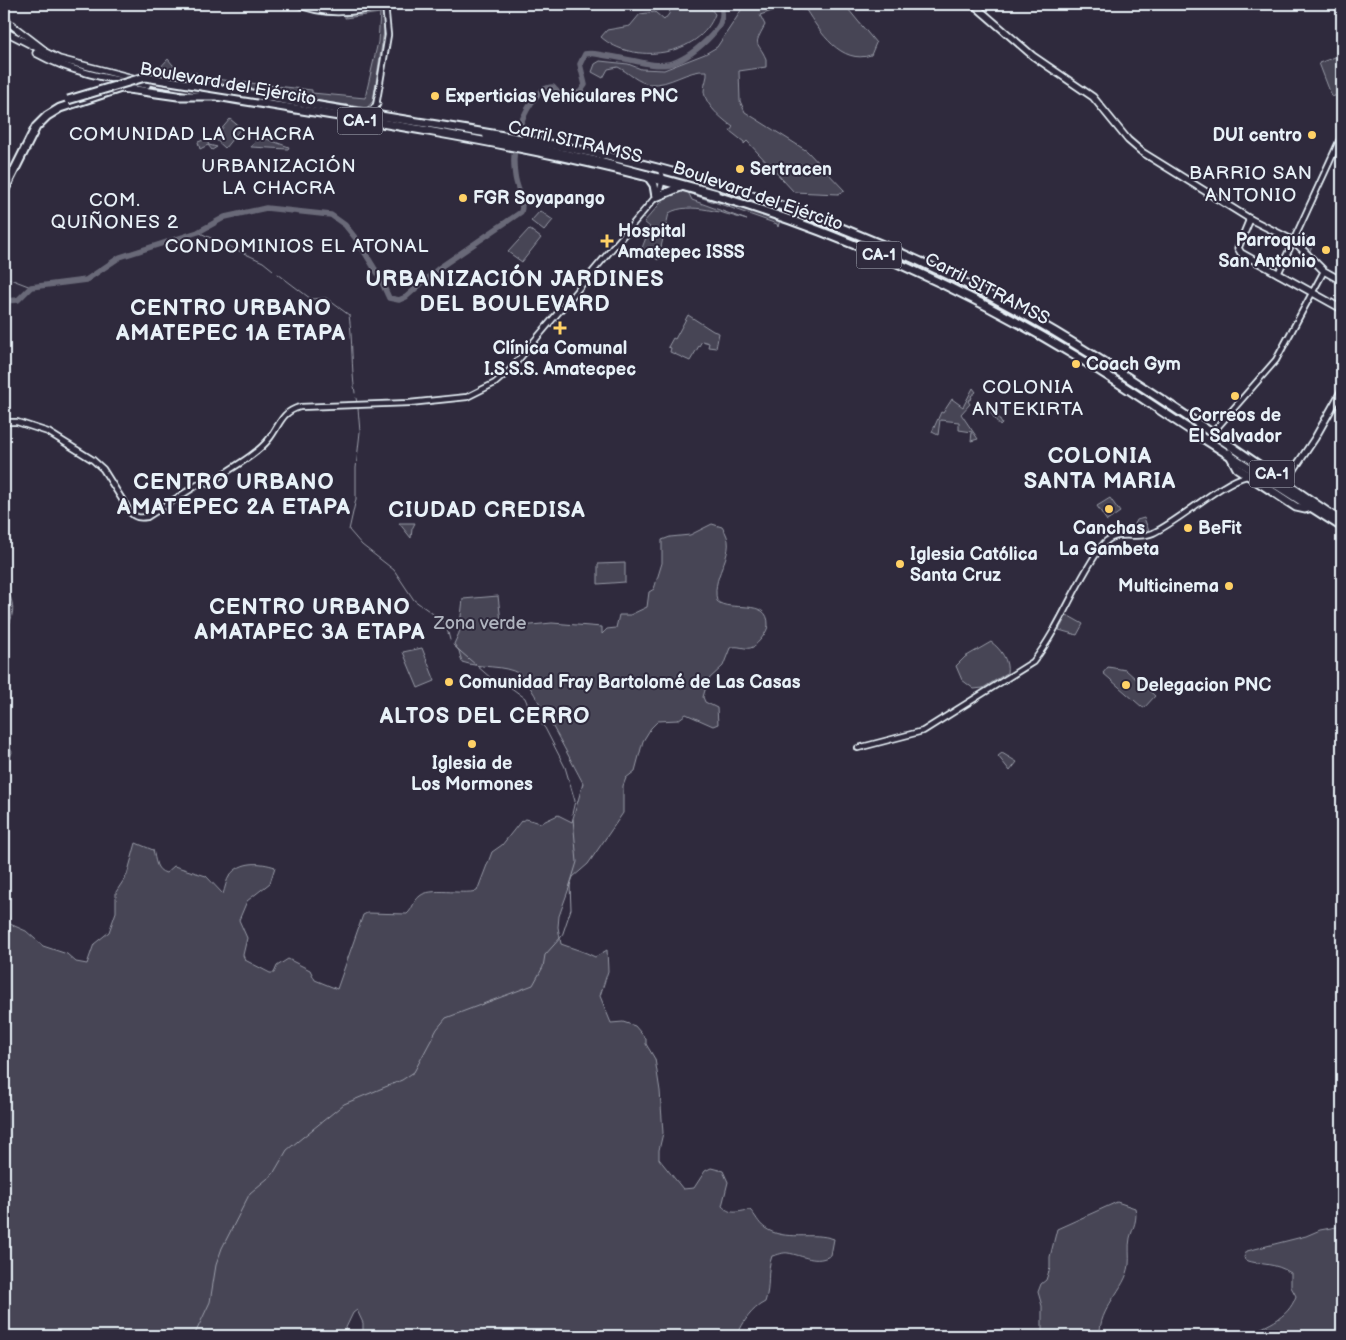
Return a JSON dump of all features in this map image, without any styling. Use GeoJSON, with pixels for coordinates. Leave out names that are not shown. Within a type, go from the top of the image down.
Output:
{"type":"FeatureCollection","features":[{"type":"Feature","properties":{"kind":"highway","name":"Boulevard del Ejército"},"geometry":{"type":"LineString","coordinates":[[4,184],[36,123],[52,108],[68,100],[145,77],[262,96],[361,115],[375,114],[388,119]]}},
{"type":"Feature","properties":{"kind":"highway","name":"CA-1"},"geometry":{"type":"LineString","coordinates":[[4,191],[36,127],[47,116],[60,108],[121,88],[178,96],[216,96]]}},
{"type":"Feature","properties":{"kind":"highway","name":"Boulevard del Ejército"},"geometry":{"type":"LineString","coordinates":[[216,96],[388,119],[505,139],[646,175],[662,174],[685,186],[818,230],[949,287],[1072,354],[1226,451],[1342,528]]}},
{"type":"Feature","properties":{"kind":"highway","name":"Boulevard del Ejército"},"geometry":{"type":"LineString","coordinates":[[526,144],[582,150],[662,174],[738,191],[822,221],[944,274],[1054,332],[1202,426],[1210,436],[1285,483],[1342,522]]}},
{"type":"Feature","properties":{"kind":"highway"},"geometry":{"type":"LineString","coordinates":[[646,175],[654,185],[656,197],[670,190],[685,186]]}},
{"type":"Feature","properties":{"kind":"highway"},"geometry":{"type":"LineString","coordinates":[[1226,451],[1235,466],[1296,507],[1305,509],[1312,507]]}},
{"type":"Feature","properties":{"kind":"main road"},"geometry":{"type":"LineString","coordinates":[[973,4],[1033,56],[1093,97],[1131,143],[1250,219],[1294,241],[1324,271],[1342,281]]}},
{"type":"Feature","properties":{"kind":"main road","name":"Carril SITRAMSS"},"geometry":{"type":"LineString","coordinates":[[4,19],[40,48],[67,61]]}},
{"type":"Feature","properties":{"kind":"main road","name":"Carril SITRAMSS"},"geometry":{"type":"LineString","coordinates":[[4,33],[40,51],[67,61],[150,82],[505,139]]}},
{"type":"Feature","properties":{"kind":"main road","name":"Boulevard del Ejército"},"geometry":{"type":"LineString","coordinates":[[4,33],[48,60],[96,75],[216,96]]}},
{"type":"Feature","properties":{"kind":"main road"},"geometry":{"type":"LineString","coordinates":[[361,115],[373,110],[376,104]]}},
{"type":"Feature","properties":{"kind":"main road"},"geometry":{"type":"LineString","coordinates":[[376,104],[388,119]]}},
{"type":"Feature","properties":{"kind":"main road","name":"Carril SITRAMSS"},"geometry":{"type":"LineString","coordinates":[[662,174],[773,209],[892,252],[977,292],[1078,349],[1202,426]]}},
{"type":"Feature","properties":{"kind":"main road","name":"Carril SITRAMSS"},"geometry":{"type":"LineString","coordinates":[[790,215],[885,255],[983,302],[1067,348],[1210,436],[1226,451]]}},
{"type":"Feature","properties":{"kind":"main road"},"geometry":{"type":"LineString","coordinates":[[1250,219],[1239,250],[1342,309]]}},
{"type":"Feature","properties":{"kind":"main road"},"geometry":{"type":"LineString","coordinates":[[1285,483],[1316,438],[1342,390]]}},
{"type":"Feature","properties":{"kind":"street"},"geometry":{"type":"LineString","coordinates":[[298,4],[314,10],[333,12],[353,12],[386,5],[388,36],[375,114]]}},
{"type":"Feature","properties":{"kind":"street"},"geometry":{"type":"LineString","coordinates":[[1278,274],[1342,135]]}},
{"type":"Feature","properties":{"kind":"street"},"geometry":{"type":"LineString","coordinates":[[4,422],[16,422],[48,432],[89,458],[103,469],[130,512],[136,518],[147,517],[206,483],[262,446],[270,438],[281,418],[290,409],[446,400],[467,397],[495,383],[512,367],[656,197],[661,189],[662,174]]}},
{"type":"Feature","properties":{"kind":"street"},"geometry":{"type":"LineString","coordinates":[[1210,436],[1276,360],[1324,271]]}},
{"type":"Feature","properties":{"kind":"street"},"geometry":{"type":"LineString","coordinates":[[1233,482],[1237,475],[1235,466]]}},
{"type":"Feature","properties":{"kind":"street"},"geometry":{"type":"LineString","coordinates":[[858,748],[923,731],[1034,662],[1087,569],[1105,542],[1121,534],[1140,536],[1154,532],[1233,482],[1249,476]]}},
{"type":"Feature","properties":{"kind":"green space"},"geometry":{"type":"Polygon","coordinates":[[[671,4],[707,4],[715,14],[707,28],[695,40],[681,48],[664,52],[630,51],[614,46],[601,37],[607,30],[630,26],[640,14],[655,12],[664,20],[669,14],[671,4]]]}},
{"type":"Feature","properties":{"kind":"green space"},"geometry":{"type":"Polygon","coordinates":[[[740,4],[844,4],[876,43],[871,55],[860,57],[850,55],[841,51],[825,37],[806,10],[781,8],[760,15],[765,25],[757,41],[766,59],[766,67],[739,71],[740,101],[745,112],[807,151],[845,191],[838,194],[794,192],[747,141],[744,144],[730,131],[733,127],[719,116],[707,101],[704,91],[707,71],[693,72],[665,83],[657,84],[637,80],[618,67],[608,69],[603,78],[592,72],[595,64],[600,61],[628,64],[641,69],[664,70],[705,54],[717,47],[741,10],[740,4]]]}},
{"type":"Feature","properties":{"kind":"green space"},"geometry":{"type":"Polygon","coordinates":[[[379,11],[383,13],[384,31],[373,101],[367,108],[160,77],[156,72],[168,59],[178,71],[197,73],[197,77],[312,90],[312,93],[365,98],[378,42],[380,13],[345,18],[345,16],[379,11]]]}},
{"type":"Feature","properties":{"kind":"green space"},"geometry":{"type":"Polygon","coordinates":[[[1338,56],[1342,68],[1342,93],[1332,97],[1319,63],[1338,56]]]}},
{"type":"Feature","properties":{"kind":"green space"},"geometry":{"type":"Polygon","coordinates":[[[230,119],[241,128],[225,148],[214,138],[230,119]]]}},
{"type":"Feature","properties":{"kind":"green space"},"geometry":{"type":"Polygon","coordinates":[[[258,138],[264,138],[289,147],[288,149],[251,147],[258,138]]]}},
{"type":"Feature","properties":{"kind":"green space"},"geometry":{"type":"Polygon","coordinates":[[[206,139],[209,145],[217,147],[212,150],[208,145],[200,149],[198,142],[206,139]]]}},
{"type":"Feature","properties":{"kind":"green space"},"geometry":{"type":"Polygon","coordinates":[[[684,191],[688,192],[692,200],[747,220],[697,208],[687,208],[669,213],[658,260],[642,248],[650,227],[644,222],[665,198],[684,191]]]}},
{"type":"Feature","properties":{"kind":"green space"},"geometry":{"type":"Polygon","coordinates":[[[694,195],[780,220],[778,227],[777,224],[694,195]]]}},
{"type":"Feature","properties":{"kind":"green space"},"geometry":{"type":"Polygon","coordinates":[[[540,211],[553,220],[544,231],[531,221],[540,211]]]}},
{"type":"Feature","properties":{"kind":"green space"},"geometry":{"type":"Polygon","coordinates":[[[529,229],[541,238],[522,262],[508,252],[529,229]]]}},
{"type":"Feature","properties":{"kind":"green space"},"geometry":{"type":"Polygon","coordinates":[[[1300,233],[1314,242],[1309,253],[1297,239],[1300,233]]]}},
{"type":"Feature","properties":{"kind":"green space"},"geometry":{"type":"Polygon","coordinates":[[[688,315],[719,333],[716,348],[708,347],[709,343],[702,341],[690,361],[670,352],[671,348],[668,347],[673,338],[675,339],[688,315]]]}},
{"type":"Feature","properties":{"kind":"green space"},"geometry":{"type":"Polygon","coordinates":[[[973,388],[976,392],[971,396],[972,398],[968,401],[970,404],[961,414],[978,439],[971,441],[972,432],[959,430],[959,422],[940,420],[938,435],[932,432],[941,412],[943,413],[952,399],[963,407],[973,388]]]}},
{"type":"Feature","properties":{"kind":"green space"},"geometry":{"type":"Polygon","coordinates":[[[991,403],[1002,424],[1000,426],[986,406],[991,403]]]}},
{"type":"Feature","properties":{"kind":"green space","name":"Canchas La Gambeta"},"geometry":{"type":"Polygon","coordinates":[[[1110,498],[1120,512],[1107,521],[1097,506],[1110,498]]]}},
{"type":"Feature","properties":{"kind":"green space"},"geometry":{"type":"Polygon","coordinates":[[[1144,518],[1149,531],[1131,532],[1137,520],[1144,518]]]}},
{"type":"Feature","properties":{"kind":"green space"},"geometry":{"type":"Polygon","coordinates":[[[399,523],[415,523],[411,538],[399,523]]]}},
{"type":"Feature","properties":{"kind":"green space","name":"Zona verde"},"geometry":{"type":"Polygon","coordinates":[[[712,524],[722,527],[727,536],[728,545],[716,591],[717,601],[730,606],[755,608],[762,611],[767,616],[768,628],[753,647],[730,648],[723,666],[708,680],[703,697],[705,702],[717,708],[718,724],[713,726],[686,714],[678,720],[658,721],[651,728],[643,741],[635,771],[626,778],[623,786],[623,813],[588,864],[573,877],[559,916],[558,927],[561,944],[595,957],[607,950],[608,971],[600,996],[611,1023],[623,1022],[635,1026],[646,1039],[646,1044],[655,1059],[660,1091],[663,1133],[659,1159],[683,1189],[694,1188],[705,1171],[711,1168],[723,1171],[728,1182],[722,1206],[729,1211],[735,1212],[750,1210],[765,1228],[773,1232],[790,1236],[817,1236],[834,1239],[831,1255],[820,1259],[786,1253],[772,1256],[765,1302],[748,1316],[737,1336],[363,1336],[363,1323],[357,1310],[353,1313],[342,1336],[4,1336],[4,900],[10,924],[26,931],[43,946],[67,954],[76,962],[87,964],[94,944],[109,932],[116,912],[116,892],[127,875],[136,843],[153,850],[156,864],[162,872],[166,873],[174,866],[206,876],[223,894],[229,877],[234,870],[251,864],[269,865],[275,867],[270,883],[247,901],[239,920],[247,938],[243,955],[245,960],[270,973],[274,973],[277,966],[288,959],[310,970],[315,980],[337,989],[363,915],[367,913],[407,914],[418,898],[425,893],[477,891],[492,852],[502,845],[521,821],[526,819],[541,823],[558,815],[572,822],[583,783],[525,679],[520,674],[506,669],[462,662],[459,651],[454,644],[459,633],[463,599],[498,596],[501,621],[503,623],[511,623],[511,627],[552,623],[602,627],[602,634],[607,629],[616,628],[619,615],[630,615],[647,607],[649,592],[654,589],[662,563],[662,540],[670,537],[690,535],[712,524]]]}},
{"type":"Feature","properties":{"kind":"green space"},"geometry":{"type":"Polygon","coordinates":[[[625,563],[625,582],[598,584],[598,564],[625,563]]]}},
{"type":"Feature","properties":{"kind":"green space"},"geometry":{"type":"Polygon","coordinates":[[[4,583],[13,605],[13,611],[4,639],[4,583]]]}},
{"type":"Feature","properties":{"kind":"green space"},"geometry":{"type":"Polygon","coordinates":[[[1067,615],[1083,624],[1077,635],[1059,630],[1067,615]]]}},
{"type":"Feature","properties":{"kind":"green space"},"geometry":{"type":"Polygon","coordinates":[[[991,642],[1004,656],[1007,664],[1007,673],[983,688],[974,689],[962,680],[956,666],[965,657],[991,642]]]}},
{"type":"Feature","properties":{"kind":"green space"},"geometry":{"type":"Polygon","coordinates":[[[422,648],[435,681],[418,688],[403,652],[422,648]]]}},
{"type":"Feature","properties":{"kind":"green space"},"geometry":{"type":"Polygon","coordinates":[[[1108,667],[1126,670],[1155,696],[1144,708],[1142,707],[1103,673],[1108,667]]]}},
{"type":"Feature","properties":{"kind":"green space"},"geometry":{"type":"Polygon","coordinates":[[[4,737],[12,752],[4,776],[4,737]]]}},
{"type":"Feature","properties":{"kind":"green space"},"geometry":{"type":"Polygon","coordinates":[[[1002,753],[1017,762],[1010,771],[998,756],[1002,753]]]}},
{"type":"Feature","properties":{"kind":"green space"},"geometry":{"type":"Polygon","coordinates":[[[1117,1202],[1135,1208],[1136,1220],[1129,1241],[1127,1274],[1103,1316],[1100,1336],[1042,1336],[1042,1306],[1038,1292],[1041,1284],[1046,1280],[1050,1268],[1050,1257],[1057,1229],[1117,1202]]]}},
{"type":"Feature","properties":{"kind":"green space"},"geometry":{"type":"Polygon","coordinates":[[[1342,1226],[1342,1336],[1244,1336],[1281,1317],[1296,1296],[1291,1287],[1291,1273],[1279,1267],[1245,1260],[1244,1257],[1247,1251],[1306,1236],[1320,1230],[1342,1226]]]}},
{"type":"Feature","properties":{"kind":"waterway"},"geometry":{"type":"LineString","coordinates":[[4,301],[18,300],[31,287],[86,280],[120,257],[198,232],[225,217],[266,208],[331,215],[345,225],[357,240],[378,274],[389,298],[399,300],[406,297],[439,268],[521,212],[522,202],[514,166],[515,146],[523,118],[534,99],[541,92],[546,88],[553,87],[565,100],[580,92],[585,85],[580,64],[585,54],[590,53],[659,65],[681,60],[707,40],[718,28],[722,15],[721,4]]}},
{"type":"Feature","properties":{"kind":"waterway"},"geometry":{"type":"LineString","coordinates":[[198,232],[263,262],[273,270]]}},
{"type":"Feature","properties":{"kind":"waterway"},"geometry":{"type":"LineString","coordinates":[[278,274],[311,299],[326,298],[349,315],[355,393]]}},
{"type":"Feature","properties":{"kind":"waterway"},"geometry":{"type":"LineString","coordinates":[[5,277],[31,287]]}},
{"type":"Feature","properties":{"kind":"waterway"},"geometry":{"type":"LineString","coordinates":[[356,398],[357,403]]}},
{"type":"Feature","properties":{"kind":"waterway"},"geometry":{"type":"LineString","coordinates":[[358,408],[360,432],[356,468],[356,499],[349,530],[362,545],[394,570],[414,600],[446,625],[450,640]]}},
{"type":"Feature","properties":{"kind":"waterway"},"geometry":{"type":"LineString","coordinates":[[453,645],[492,679],[510,687],[525,698],[531,713],[545,728],[565,767],[575,801],[572,814]]}},
{"type":"Feature","properties":{"kind":"waterway"},"geometry":{"type":"LineString","coordinates":[[194,1336],[210,1302],[216,1265],[222,1248],[250,1193],[273,1174],[287,1150],[344,1104],[402,1080],[414,1072],[437,1029],[446,1018],[533,985],[543,967],[545,955],[562,936],[571,909],[570,885],[577,862],[573,819]]}},
{"type":"Feature","properties":{"kind":"place","name":"Experticias Vehiculares PNC"},"geometry":{"type":"Point","coordinates":[435,96]}},
{"type":"Feature","properties":{"kind":"place","name":"DUI centro"},"geometry":{"type":"Point","coordinates":[1312,135]}},
{"type":"Feature","properties":{"kind":"place","name":"Sertracen"},"geometry":{"type":"Point","coordinates":[740,169]}},
{"type":"Feature","properties":{"kind":"place","name":"FGR Soyapango"},"geometry":{"type":"Point","coordinates":[463,198]}},
{"type":"Feature","properties":{"kind":"place","name":"Hospital Amatepec ISSS"},"geometry":{"type":"Point","coordinates":[607,241]}},
{"type":"Feature","properties":{"kind":"place","name":"Parroquia San Antonio"},"geometry":{"type":"Point","coordinates":[1326,250]}},
{"type":"Feature","properties":{"kind":"place","name":"Clínica Comunal I.S.S.S. Amatecpec"},"geometry":{"type":"Point","coordinates":[560,328]}},
{"type":"Feature","properties":{"kind":"place","name":"Coach Gym"},"geometry":{"type":"Point","coordinates":[1076,364]}},
{"type":"Feature","properties":{"kind":"place","name":"Correos de El Salvador"},"geometry":{"type":"Point","coordinates":[1235,396]}},
{"type":"Feature","properties":{"kind":"place","name":"Canchas La Gambeta"},"geometry":{"type":"Point","coordinates":[1109,509]}},
{"type":"Feature","properties":{"kind":"place","name":"BeFit"},"geometry":{"type":"Point","coordinates":[1188,528]}},
{"type":"Feature","properties":{"kind":"place","name":"Iglesia Católica Santa Cruz"},"geometry":{"type":"Point","coordinates":[900,564]}},
{"type":"Feature","properties":{"kind":"place","name":"Multicinema"},"geometry":{"type":"Point","coordinates":[1229,586]}},
{"type":"Feature","properties":{"kind":"place","name":"Comunidad Fray Bartolomé de Las Casas"},"geometry":{"type":"Point","coordinates":[449,682]}},
{"type":"Feature","properties":{"kind":"place","name":"Delegacion PNC"},"geometry":{"type":"Point","coordinates":[1126,685]}},
{"type":"Feature","properties":{"kind":"place","name":"Iglesia de Los Mormones"},"geometry":{"type":"Point","coordinates":[472,744]}},
{"type":"Feature","properties":{"kind":"district","name":"COMUNIDAD LA CHACRA"},"geometry":{"type":"Point","coordinates":[192,134]}},
{"type":"Feature","properties":{"kind":"district","name":"URBANIZACIÓN LA CHACRA"},"geometry":{"type":"Point","coordinates":[279,177]}},
{"type":"Feature","properties":{"kind":"district","name":"BARRIO SAN ANTONIO"},"geometry":{"type":"Point","coordinates":[1251,184]}},
{"type":"Feature","properties":{"kind":"district","name":"COM. QUIÑONES 2"},"geometry":{"type":"Point","coordinates":[115,211]}},
{"type":"Feature","properties":{"kind":"district","name":"CONDOMINIOS EL ATONAL"},"geometry":{"type":"Point","coordinates":[297,246]}},
{"type":"Feature","properties":{"kind":"district","name":"URBANIZACIÓN JARDINES DEL BOULEVARD"},"geometry":{"type":"Point","coordinates":[515,292]}},
{"type":"Feature","properties":{"kind":"district","name":"CENTRO URBANO AMATEPEC 1A ETAPA"},"geometry":{"type":"Point","coordinates":[231,320]}},
{"type":"Feature","properties":{"kind":"district","name":"COLONIA ANTEKIRTA"},"geometry":{"type":"Point","coordinates":[1028,398]}},
{"type":"Feature","properties":{"kind":"district","name":"COLONIA SANTA MARIA"},"geometry":{"type":"Point","coordinates":[1100,468]}},
{"type":"Feature","properties":{"kind":"district","name":"CENTRO URBANO AMATEPEC 2A ETAPA"},"geometry":{"type":"Point","coordinates":[234,494]}},
{"type":"Feature","properties":{"kind":"district","name":"CIUDAD CREDISA"},"geometry":{"type":"Point","coordinates":[487,510]}},
{"type":"Feature","properties":{"kind":"district","name":"CENTRO URBANO AMATAPEC 3A ETAPA"},"geometry":{"type":"Point","coordinates":[310,620]}},
{"type":"Feature","properties":{"kind":"district","name":"ALTOS DEL CERRO"},"geometry":{"type":"Point","coordinates":[485,716]}}]}
